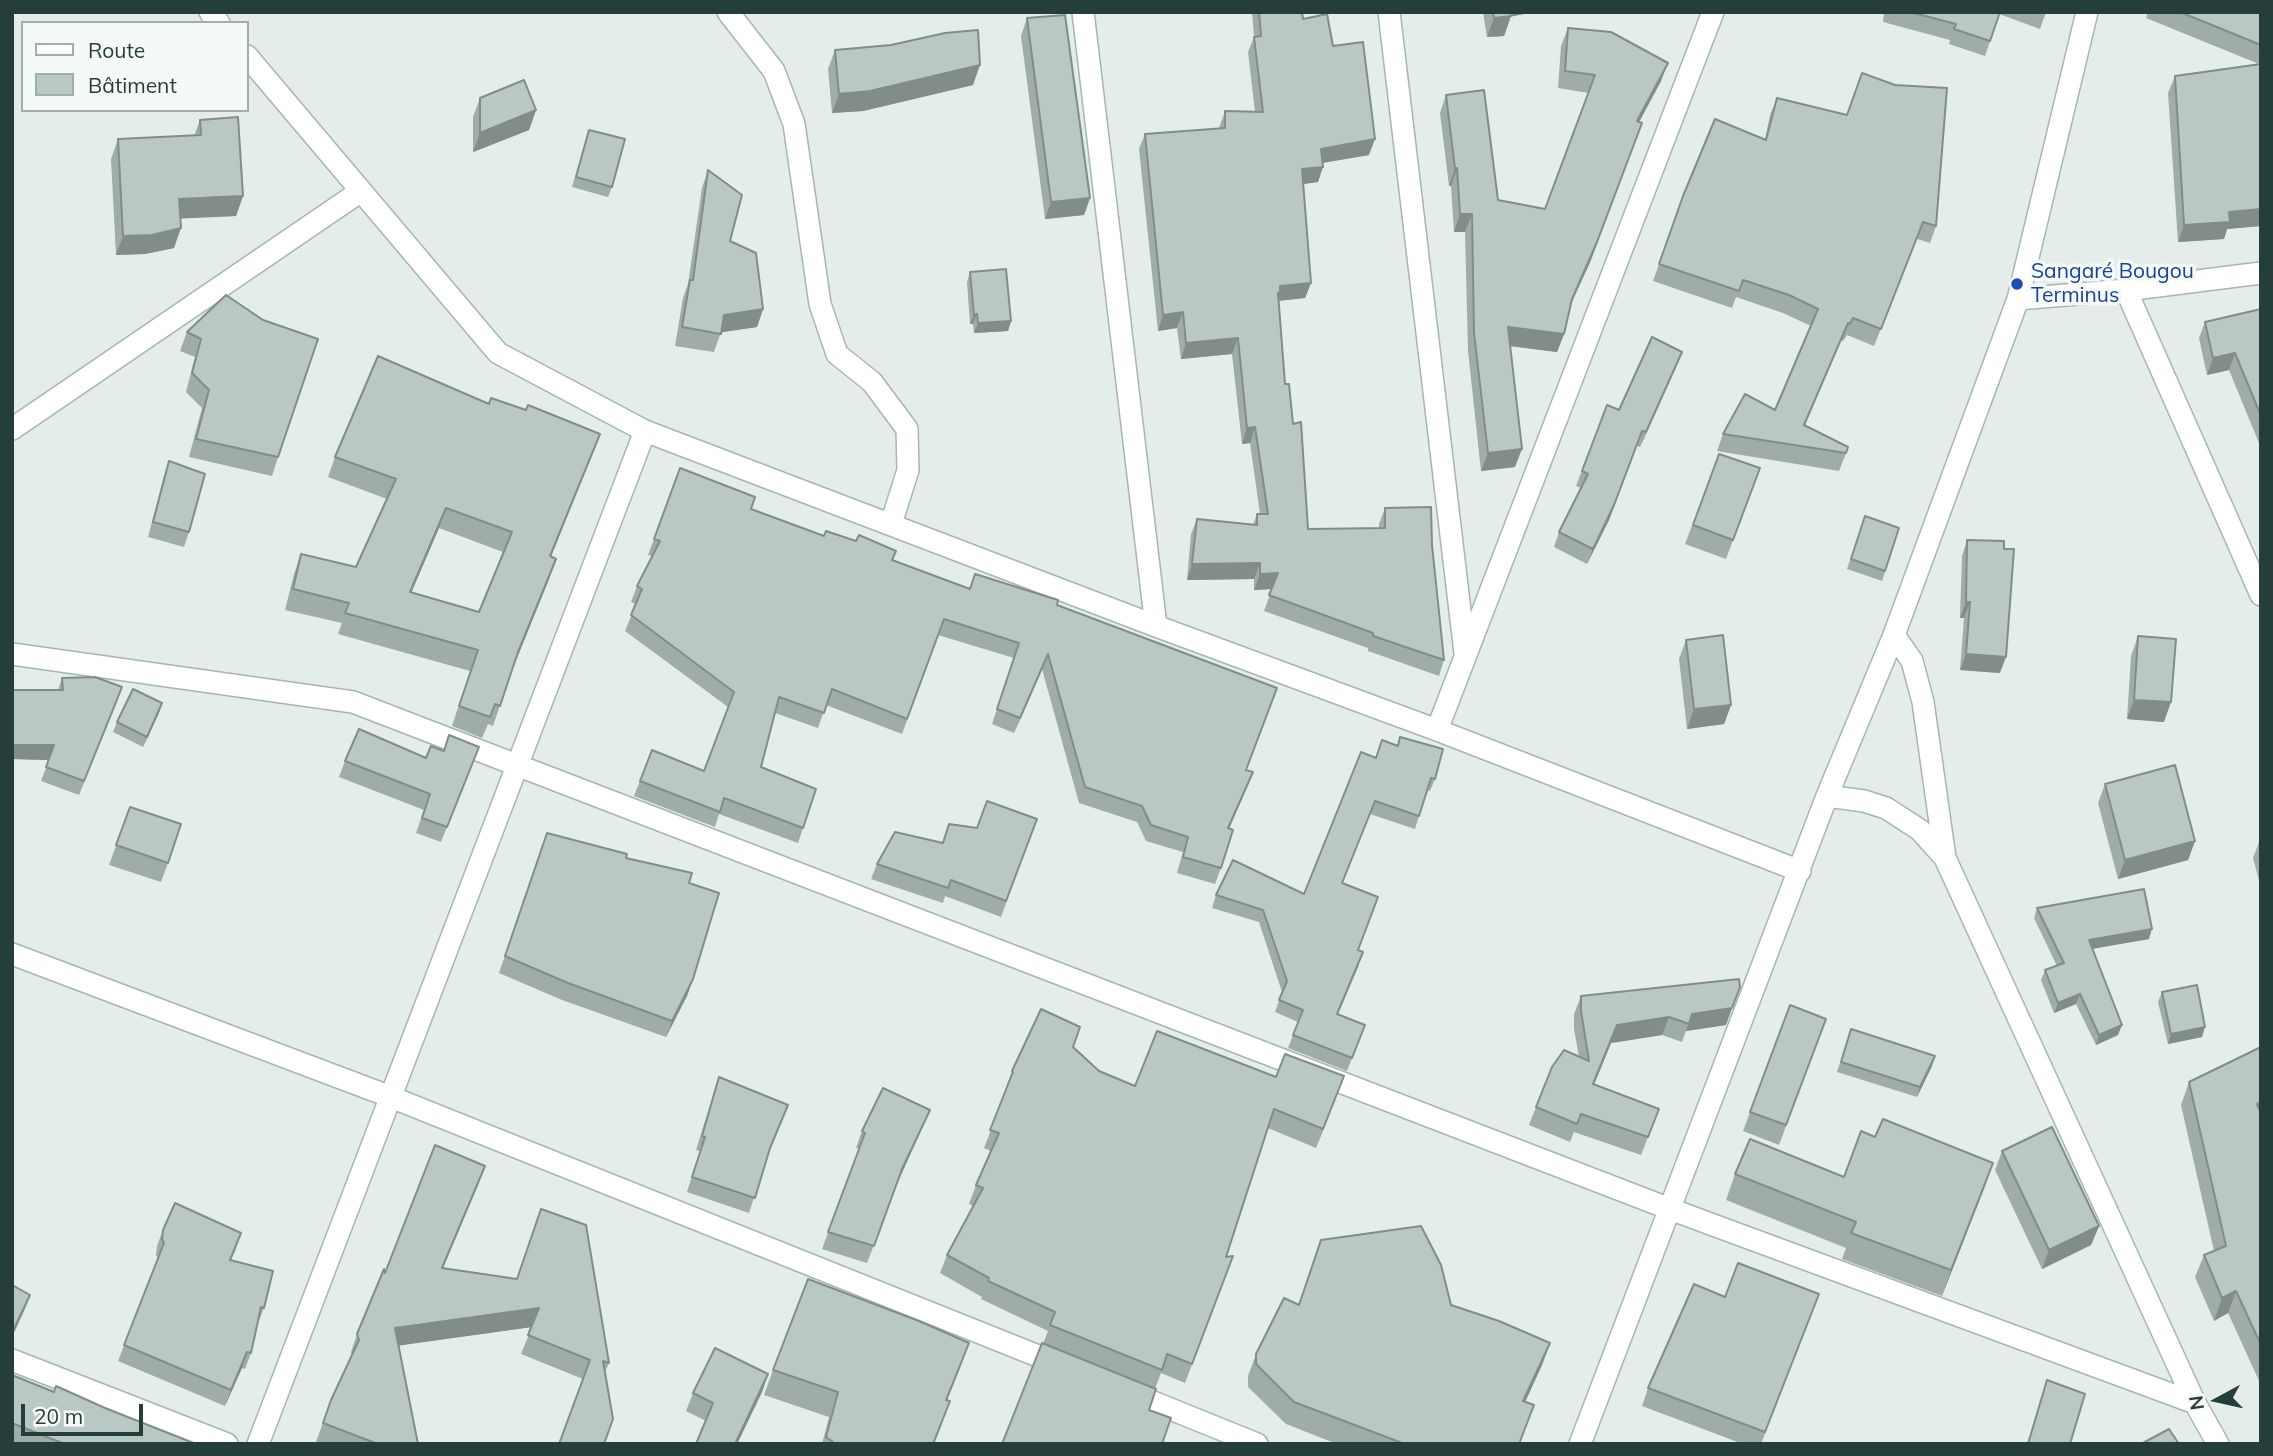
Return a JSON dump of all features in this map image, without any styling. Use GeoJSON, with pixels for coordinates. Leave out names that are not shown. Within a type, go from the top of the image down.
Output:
{"type":"FeatureCollection","features":[{"type":"Feature","properties":{"kind":"street"},"geometry":{"type":"LineString","coordinates":[[728,12],[774,71],[794,124],[820,304],[837,354],[872,382],[907,429],[908,470],[891,524]]}},
{"type":"Feature","properties":{"kind":"street"},"geometry":{"type":"LineString","coordinates":[[1083,12],[1156,626]]}},
{"type":"Feature","properties":{"kind":"street"},"geometry":{"type":"LineString","coordinates":[[1389,12],[1465,655]]}},
{"type":"Feature","properties":{"kind":"street"},"geometry":{"type":"LineString","coordinates":[[1437,730],[1713,12]]}},
{"type":"Feature","properties":{"kind":"street"},"geometry":{"type":"LineString","coordinates":[[1580,1444],[1828,796],[1894,635],[2018,299],[2087,12]]}},
{"type":"Feature","properties":{"kind":"street"},"geometry":{"type":"LineString","coordinates":[[248,57],[498,353],[645,431],[1437,730],[1800,871]]}},
{"type":"Feature","properties":{"kind":"street"},"geometry":{"type":"LineString","coordinates":[[12,429],[361,191]]}},
{"type":"Feature","properties":{"kind":"street"},"geometry":{"type":"LineString","coordinates":[[2018,299],[2126,290],[2261,273]]}},
{"type":"Feature","properties":{"kind":"street"},"geometry":{"type":"LineString","coordinates":[[2126,290],[2261,595]]}},
{"type":"Feature","properties":{"kind":"street"},"geometry":{"type":"LineString","coordinates":[[258,1444],[645,431]]}},
{"type":"Feature","properties":{"kind":"street"},"geometry":{"type":"LineString","coordinates":[[1894,635],[1912,661],[1923,702],[1945,858],[2195,1403],[2218,1444]]}},
{"type":"Feature","properties":{"kind":"street"},"geometry":{"type":"LineString","coordinates":[[12,654],[354,702],[1670,1209],[2195,1403]]}},
{"type":"Feature","properties":{"kind":"street"},"geometry":{"type":"LineString","coordinates":[[1828,796],[1864,801],[1886,808],[1920,831],[1945,858]]}},
{"type":"Feature","properties":{"kind":"street"},"geometry":{"type":"LineString","coordinates":[[12,954],[391,1097],[1076,1371]]}},
{"type":"Feature","properties":{"kind":"street"},"geometry":{"type":"LineString","coordinates":[[12,1360],[227,1444]]}},
{"type":"Feature","properties":{"kind":"street"},"geometry":{"type":"LineString","coordinates":[[1102,1382],[1257,1444]]}},
{"type":"Feature","properties":{"kind":"building"},"geometry":{"type":"Polygon","coordinates":[[[1259,12],[1302,12],[1303,19],[1327,14],[1333,46],[1363,42],[1375,139],[1321,149],[1323,167],[1302,169],[1311,283],[1280,286],[1278,293],[1285,384],[1289,384],[1293,424],[1301,422],[1308,529],[1385,528],[1385,508],[1431,507],[1432,545],[1444,660],[1373,636],[1373,633],[1269,595],[1278,573],[1260,574],[1260,563],[1192,564],[1197,519],[1257,525],[1257,514],[1268,514],[1255,427],[1247,428],[1238,338],[1186,343],[1183,312],[1163,315],[1145,134],[1225,128],[1225,111],[1263,112],[1254,37],[1261,36],[1259,12]]]}},
{"type":"Feature","properties":{"kind":"building"},"geometry":{"type":"Polygon","coordinates":[[[1493,12],[1511,12],[1511,16],[1494,18],[1493,12]]]}},
{"type":"Feature","properties":{"kind":"building"},"geometry":{"type":"Polygon","coordinates":[[[1910,12],[2000,12],[1990,41],[1954,29],[1956,24],[1910,12]]]}},
{"type":"Feature","properties":{"kind":"building"},"geometry":{"type":"Polygon","coordinates":[[[2180,12],[2261,12],[2261,45],[2180,12]]]}},
{"type":"Feature","properties":{"kind":"building"},"geometry":{"type":"Polygon","coordinates":[[[1065,15],[1090,198],[1051,202],[1027,18],[1065,15]]]}},
{"type":"Feature","properties":{"kind":"building"},"geometry":{"type":"Polygon","coordinates":[[[1568,28],[1611,32],[1668,63],[1637,121],[1642,123],[1597,242],[1572,299],[1564,334],[1508,327],[1522,449],[1488,453],[1474,333],[1472,214],[1460,214],[1457,168],[1446,95],[1484,90],[1498,200],[1545,209],[1595,75],[1565,71],[1568,28]]]}},
{"type":"Feature","properties":{"kind":"building"},"geometry":{"type":"Polygon","coordinates":[[[978,30],[980,65],[870,91],[839,94],[835,50],[891,45],[945,33],[978,30]]]}},
{"type":"Feature","properties":{"kind":"building"},"geometry":{"type":"Polygon","coordinates":[[[2261,64],[2261,209],[2229,212],[2230,222],[2184,225],[2175,76],[2261,64]]]}},
{"type":"Feature","properties":{"kind":"building"},"geometry":{"type":"Polygon","coordinates":[[[1862,73],[1895,85],[1947,88],[1936,226],[1923,222],[1881,329],[1853,318],[1850,324],[1848,323],[1804,425],[1848,447],[1846,453],[1723,434],[1745,394],[1775,410],[1818,309],[1789,295],[1743,280],[1739,291],[1659,264],[1683,196],[1715,119],[1766,140],[1777,98],[1847,115],[1862,73]]]}},
{"type":"Feature","properties":{"kind":"building"},"geometry":{"type":"Polygon","coordinates":[[[524,80],[536,110],[480,133],[480,98],[524,80]]]}},
{"type":"Feature","properties":{"kind":"building"},"geometry":{"type":"Polygon","coordinates":[[[238,117],[243,196],[179,199],[181,228],[152,235],[123,236],[118,139],[201,135],[200,120],[238,117]]]}},
{"type":"Feature","properties":{"kind":"building"},"geometry":{"type":"Polygon","coordinates":[[[589,130],[625,139],[612,187],[576,177],[589,130]]]}},
{"type":"Feature","properties":{"kind":"building"},"geometry":{"type":"Polygon","coordinates":[[[708,170],[742,195],[730,241],[756,253],[763,309],[724,315],[721,334],[682,327],[690,280],[693,280],[708,170]]]}},
{"type":"Feature","properties":{"kind":"building"},"geometry":{"type":"Polygon","coordinates":[[[1006,269],[1011,321],[978,323],[977,314],[974,315],[970,272],[1006,269]]]}},
{"type":"Feature","properties":{"kind":"building"},"geometry":{"type":"Polygon","coordinates":[[[226,295],[263,320],[318,339],[278,457],[196,439],[209,390],[192,373],[201,339],[187,332],[226,295]]]}},
{"type":"Feature","properties":{"kind":"building"},"geometry":{"type":"Polygon","coordinates":[[[2261,309],[2261,416],[2235,353],[2213,358],[2205,322],[2261,309]]]}},
{"type":"Feature","properties":{"kind":"building"},"geometry":{"type":"Polygon","coordinates":[[[1652,337],[1682,352],[1646,432],[1642,431],[1614,505],[1593,549],[1559,532],[1588,474],[1582,471],[1607,405],[1619,410],[1652,337]]]}},
{"type":"Feature","properties":{"kind":"building"},"geometry":{"type":"Polygon","coordinates":[[[378,356],[489,404],[491,398],[526,410],[528,405],[600,434],[550,556],[556,559],[518,652],[500,706],[495,704],[490,717],[459,706],[478,650],[345,613],[349,603],[293,589],[301,554],[356,567],[396,479],[335,457],[378,356]],[[446,508],[410,592],[479,612],[512,532],[446,508]]]}},
{"type":"Feature","properties":{"kind":"building"},"geometry":{"type":"Polygon","coordinates":[[[1719,454],[1760,468],[1733,540],[1693,525],[1719,454]]]}},
{"type":"Feature","properties":{"kind":"building"},"geometry":{"type":"Polygon","coordinates":[[[169,461],[205,474],[189,532],[153,522],[169,461]]]}},
{"type":"Feature","properties":{"kind":"building"},"geometry":{"type":"Polygon","coordinates":[[[680,468],[755,497],[751,509],[824,536],[826,531],[856,541],[859,535],[896,551],[892,560],[970,589],[975,574],[1058,600],[1057,605],[1277,688],[1246,770],[1253,772],[1228,828],[1233,830],[1221,868],[1183,857],[1188,837],[1151,825],[1142,806],[1085,787],[1048,654],[1020,718],[997,709],[1019,643],[944,619],[907,719],[832,689],[824,713],[779,697],[761,767],[816,789],[803,828],[724,798],[720,812],[640,781],[652,750],[704,771],[734,692],[631,615],[642,589],[637,586],[660,541],[654,539],[680,468]]]}},
{"type":"Feature","properties":{"kind":"building"},"geometry":{"type":"Polygon","coordinates":[[[1865,516],[1899,528],[1885,571],[1851,559],[1865,516]]]}},
{"type":"Feature","properties":{"kind":"building"},"geometry":{"type":"Polygon","coordinates":[[[1967,540],[2004,541],[2004,549],[2014,549],[2006,657],[1966,654],[1970,602],[1966,602],[1967,540]]]}},
{"type":"Feature","properties":{"kind":"building"},"geometry":{"type":"Polygon","coordinates":[[[1723,635],[1731,705],[1694,709],[1686,640],[1723,635]]]}},
{"type":"Feature","properties":{"kind":"building"},"geometry":{"type":"Polygon","coordinates":[[[2138,636],[2176,639],[2171,702],[2134,700],[2138,636]]]}},
{"type":"Feature","properties":{"kind":"building"},"geometry":{"type":"Polygon","coordinates":[[[95,677],[122,687],[84,781],[46,767],[54,745],[12,745],[12,690],[63,690],[62,678],[95,677]]]}},
{"type":"Feature","properties":{"kind":"building"},"geometry":{"type":"Polygon","coordinates":[[[133,689],[162,703],[147,737],[117,722],[133,689]]]}},
{"type":"Feature","properties":{"kind":"building"},"geometry":{"type":"Polygon","coordinates":[[[359,729],[426,758],[431,746],[444,751],[449,735],[479,747],[447,827],[422,818],[430,794],[345,761],[359,729]]]}},
{"type":"Feature","properties":{"kind":"building"},"geometry":{"type":"Polygon","coordinates":[[[1400,737],[1443,749],[1435,779],[1431,778],[1419,816],[1375,801],[1342,883],[1378,897],[1358,950],[1363,952],[1337,1014],[1365,1025],[1352,1058],[1293,1035],[1303,1010],[1279,1000],[1287,981],[1263,910],[1216,895],[1233,860],[1304,894],[1361,752],[1376,758],[1382,740],[1398,746],[1400,737]]]}},
{"type":"Feature","properties":{"kind":"building"},"geometry":{"type":"Polygon","coordinates":[[[2175,765],[2195,841],[2125,860],[2105,784],[2175,765]]]}},
{"type":"Feature","properties":{"kind":"building"},"geometry":{"type":"Polygon","coordinates":[[[987,801],[1037,819],[1006,901],[951,880],[948,888],[877,864],[895,832],[943,843],[949,824],[977,828],[987,801]]]}},
{"type":"Feature","properties":{"kind":"building"},"geometry":{"type":"Polygon","coordinates":[[[130,807],[181,824],[168,863],[116,845],[130,807]]]}},
{"type":"Feature","properties":{"kind":"building"},"geometry":{"type":"Polygon","coordinates":[[[547,833],[627,854],[626,858],[692,873],[689,883],[719,893],[693,979],[672,1021],[568,983],[505,956],[547,833]]]}},
{"type":"Feature","properties":{"kind":"building"},"geometry":{"type":"Polygon","coordinates":[[[2144,889],[2152,929],[2089,940],[2122,1025],[2099,1035],[2080,994],[2058,1003],[2045,970],[2064,963],[2037,908],[2144,889]]]}},
{"type":"Feature","properties":{"kind":"building"},"geometry":{"type":"Polygon","coordinates":[[[1739,979],[1740,987],[1732,1008],[1692,1014],[1689,1024],[1669,1017],[1617,1025],[1593,1084],[1659,1109],[1648,1137],[1581,1114],[1577,1124],[1536,1107],[1552,1067],[1564,1050],[1589,1061],[1581,996],[1739,979]]]}},
{"type":"Feature","properties":{"kind":"building"},"geometry":{"type":"Polygon","coordinates":[[[2197,985],[2205,1027],[2171,1034],[2162,992],[2197,985]]]}},
{"type":"Feature","properties":{"kind":"building"},"geometry":{"type":"Polygon","coordinates":[[[1790,1005],[1826,1019],[1786,1125],[1750,1112],[1790,1005]]]}},
{"type":"Feature","properties":{"kind":"building"},"geometry":{"type":"Polygon","coordinates":[[[1041,1009],[1080,1027],[1073,1047],[1099,1071],[1135,1086],[1157,1031],[1276,1077],[1285,1054],[1344,1076],[1323,1129],[1274,1109],[1226,1257],[1233,1256],[1192,1364],[1167,1354],[1162,1370],[1050,1325],[1055,1312],[988,1281],[989,1278],[947,1255],[983,1188],[976,1185],[999,1133],[990,1130],[1012,1071],[1041,1009]]]}},
{"type":"Feature","properties":{"kind":"building"},"geometry":{"type":"Polygon","coordinates":[[[1851,1029],[1935,1056],[1920,1087],[1841,1062],[1851,1029]]]}},
{"type":"Feature","properties":{"kind":"building"},"geometry":{"type":"Polygon","coordinates":[[[2261,1047],[2261,1102],[2257,1104],[2261,1114],[2261,1345],[2236,1291],[2222,1298],[2204,1255],[2226,1246],[2189,1082],[2261,1047]]]}},
{"type":"Feature","properties":{"kind":"building"},"geometry":{"type":"Polygon","coordinates":[[[719,1077],[788,1105],[770,1148],[755,1198],[692,1177],[705,1137],[702,1136],[719,1077]]]}},
{"type":"Feature","properties":{"kind":"building"},"geometry":{"type":"Polygon","coordinates":[[[883,1088],[930,1110],[902,1169],[874,1246],[828,1232],[865,1133],[862,1131],[883,1088]]]}},
{"type":"Feature","properties":{"kind":"building"},"geometry":{"type":"Polygon","coordinates":[[[1883,1119],[1993,1163],[1951,1270],[1851,1233],[1856,1222],[1735,1174],[1750,1139],[1844,1177],[1861,1131],[1875,1137],[1883,1119]]]}},
{"type":"Feature","properties":{"kind":"building"},"geometry":{"type":"Polygon","coordinates":[[[2052,1127],[2099,1226],[2049,1250],[2002,1151],[2052,1127]]]}},
{"type":"Feature","properties":{"kind":"building"},"geometry":{"type":"Polygon","coordinates":[[[435,1145],[485,1166],[442,1268],[517,1279],[541,1209],[586,1225],[609,1363],[603,1361],[613,1419],[604,1444],[559,1444],[590,1360],[528,1335],[539,1308],[395,1328],[418,1444],[378,1444],[323,1423],[359,1340],[357,1334],[384,1269],[385,1273],[435,1145]]]}},
{"type":"Feature","properties":{"kind":"building"},"geometry":{"type":"Polygon","coordinates":[[[175,1203],[241,1233],[230,1260],[273,1271],[264,1308],[261,1307],[251,1353],[247,1352],[231,1390],[124,1345],[164,1243],[163,1230],[175,1203]]]}},
{"type":"Feature","properties":{"kind":"building"},"geometry":{"type":"Polygon","coordinates":[[[1421,1226],[1441,1265],[1451,1305],[1499,1321],[1550,1343],[1523,1401],[1534,1405],[1519,1444],[1405,1444],[1294,1402],[1256,1364],[1256,1354],[1284,1298],[1299,1305],[1321,1240],[1421,1226]]]}},
{"type":"Feature","properties":{"kind":"building"},"geometry":{"type":"Polygon","coordinates":[[[1738,1263],[1819,1294],[1765,1432],[1648,1388],[1694,1284],[1725,1297],[1738,1263]]]}},
{"type":"Feature","properties":{"kind":"building"},"geometry":{"type":"Polygon","coordinates":[[[808,1279],[969,1343],[946,1400],[950,1401],[933,1444],[836,1444],[826,1437],[838,1392],[773,1370],[808,1279]]]}},
{"type":"Feature","properties":{"kind":"building"},"geometry":{"type":"Polygon","coordinates":[[[12,1285],[30,1295],[12,1333],[12,1285]]]}},
{"type":"Feature","properties":{"kind":"building"},"geometry":{"type":"Polygon","coordinates":[[[1042,1343],[1156,1389],[1149,1410],[1171,1418],[1162,1444],[1002,1444],[1042,1343]]]}},
{"type":"Feature","properties":{"kind":"building"},"geometry":{"type":"Polygon","coordinates":[[[715,1348],[768,1374],[736,1442],[742,1444],[696,1444],[713,1403],[693,1393],[715,1348]]]}},
{"type":"Feature","properties":{"kind":"building"},"geometry":{"type":"Polygon","coordinates":[[[12,1375],[54,1392],[56,1386],[196,1444],[61,1444],[12,1423],[12,1375]]]}},
{"type":"Feature","properties":{"kind":"building"},"geometry":{"type":"Polygon","coordinates":[[[2047,1380],[2085,1394],[2070,1444],[2028,1444],[2047,1380]]]}},
{"type":"Feature","properties":{"kind":"building"},"geometry":{"type":"Polygon","coordinates":[[[2169,1429],[2179,1444],[2141,1444],[2169,1429]]]}},
{"type":"Feature","properties":{"kind":"place","name":"Sangaré Bougou Terminus"},"geometry":{"type":"Point","coordinates":[2017,284]}}]}
